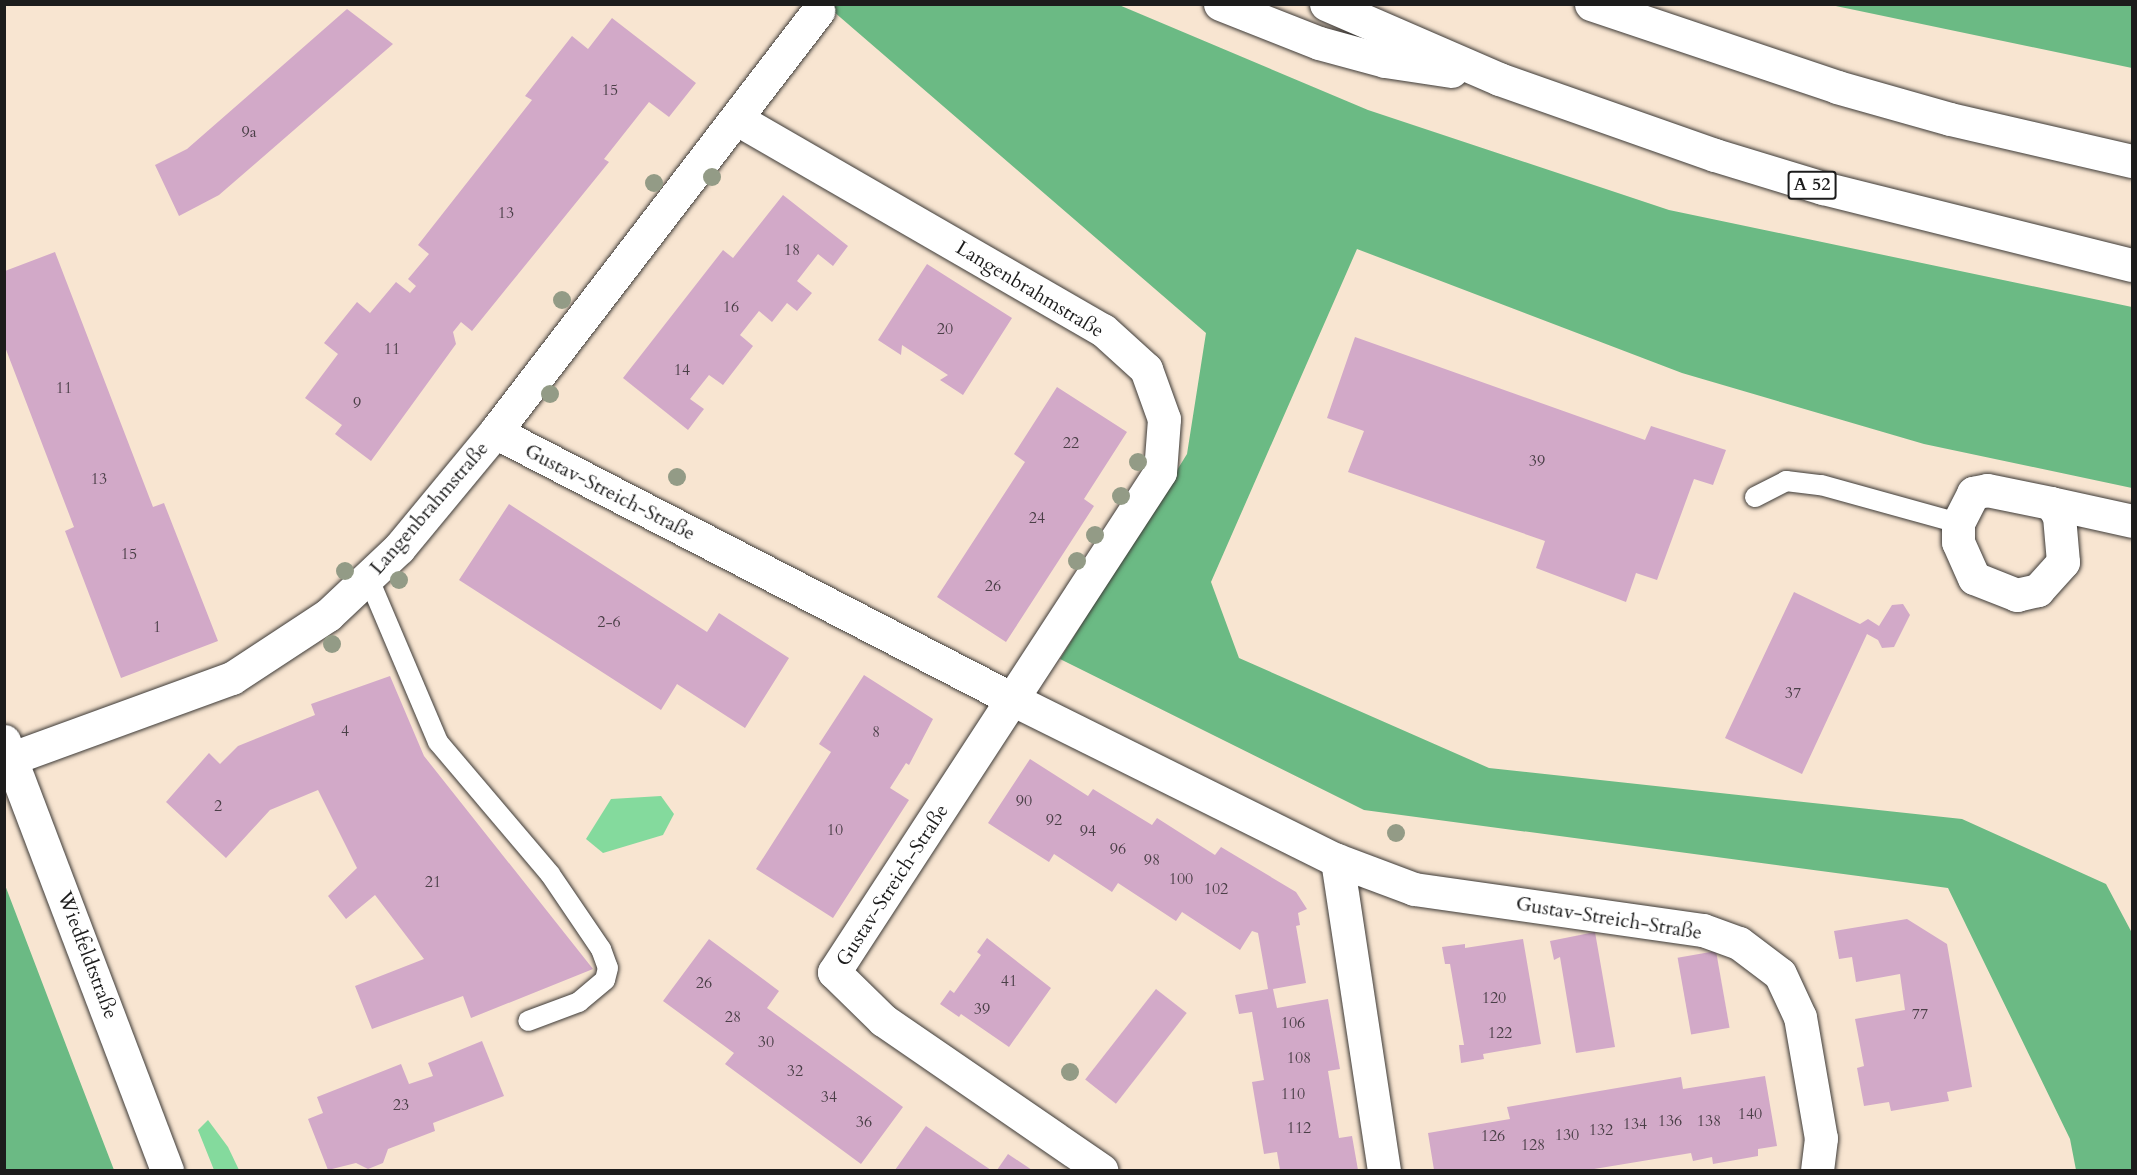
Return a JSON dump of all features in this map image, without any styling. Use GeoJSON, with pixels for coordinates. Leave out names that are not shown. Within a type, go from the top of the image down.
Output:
{"type":"FeatureCollection","features":[{"type":"Feature","properties":{"kind":"main road"},"geometry":{"type":"LineString","coordinates":[[1220,4],[1330,46],[1385,61],[1500,79]]}},
{"type":"Feature","properties":{"kind":"main road","name":"A 52"},"geometry":{"type":"LineString","coordinates":[[1326,4],[1500,79],[1715,155],[1823,188],[2133,265]]}},
{"type":"Feature","properties":{"kind":"main road"},"geometry":{"type":"LineString","coordinates":[[1591,4],[1859,93],[1950,119],[2133,161]]}},
{"type":"Feature","properties":{"kind":"main road","name":"Langenbrahmstraße"},"geometry":{"type":"LineString","coordinates":[[8,749],[232,678],[328,615],[399,548],[495,432],[818,11]]}},
{"type":"Feature","properties":{"kind":"main road","name":"Langenbrahmstraße"},"geometry":{"type":"LineString","coordinates":[[737,119],[1103,330],[1146,369],[1164,419],[1160,472],[1014,700]]}},
{"type":"Feature","properties":{"kind":"main road","name":"Gustav-Streich-Straße"},"geometry":{"type":"LineString","coordinates":[[495,432],[1014,700],[1337,860],[1414,889],[1703,930],[1739,943],[1780,974],[1800,1017],[1821,1138],[1817,1170]]}},
{"type":"Feature","properties":{"kind":"main road"},"geometry":{"type":"LineString","coordinates":[[2050,503],[2059,516],[2063,562],[2038,590],[2017,595],[1974,578],[1958,542],[1958,523],[1973,493],[1987,490],[2050,503],[2133,521]]}},
{"type":"Feature","properties":{"kind":"main road","name":"Gustav-Streich-Straße"},"geometry":{"type":"LineString","coordinates":[[1014,700],[834,972],[883,1020],[1101,1170]]}},
{"type":"Feature","properties":{"kind":"main road","name":"Wiedfeldtstraße"},"geometry":{"type":"LineString","coordinates":[[8,749],[168,1170]]}},
{"type":"Feature","properties":{"kind":"main road"},"geometry":{"type":"LineString","coordinates":[[1337,860],[1384,1170]]}},
{"type":"Feature","properties":{"kind":"lane"},"geometry":{"type":"LineString","coordinates":[[1755,497],[1786,481],[1821,485],[1958,523]]}},
{"type":"Feature","properties":{"kind":"lane"},"geometry":{"type":"LineString","coordinates":[[368,577],[438,742],[549,874],[601,949],[608,968],[605,980],[579,1002],[528,1022]]}},
{"type":"Feature","properties":{"kind":"green space"},"geometry":{"type":"Polygon","coordinates":[[[826,5],[1119,5],[1368,110],[1669,210],[2132,307],[2132,488],[1924,444],[1682,373],[1357,249],[1211,582],[1239,658],[1489,768],[1962,819],[2106,884],[2132,933],[2132,1170],[2076,1170],[2070,1139],[1948,888],[1364,810],[1060,659],[1187,454],[1206,333],[826,5]]]}},
{"type":"Feature","properties":{"kind":"green space"},"geometry":{"type":"Polygon","coordinates":[[[1831,5],[2132,5],[2132,68],[1831,5]]]}},
{"type":"Feature","properties":{"kind":"green space"},"geometry":{"type":"Polygon","coordinates":[[[661,796],[674,814],[663,835],[603,853],[586,839],[611,799],[661,796]]]}},
{"type":"Feature","properties":{"kind":"green space"},"geometry":{"type":"Polygon","coordinates":[[[5,885],[74,1066],[114,1170],[5,1170],[5,885]]]}},
{"type":"Feature","properties":{"kind":"green space"},"geometry":{"type":"Polygon","coordinates":[[[208,1120],[228,1147],[239,1170],[214,1170],[198,1130],[208,1120]]]}},
{"type":"Feature","properties":{"kind":"building"},"geometry":{"type":"Polygon","coordinates":[[[347,9],[393,44],[219,195],[179,216],[155,165],[187,149],[347,9]]]}},
{"type":"Feature","properties":{"kind":"building"},"geometry":{"type":"Polygon","coordinates":[[[612,18],[696,83],[669,117],[649,102],[604,159],[609,162],[472,331],[461,322],[453,332],[456,344],[371,461],[335,434],[342,425],[305,398],[338,354],[324,343],[357,302],[370,313],[396,282],[410,293],[416,286],[408,279],[429,254],[418,245],[532,100],[525,96],[572,36],[588,49],[612,18]]]}},
{"type":"Feature","properties":{"kind":"building"},"geometry":{"type":"Polygon","coordinates":[[[783,195],[848,246],[833,266],[818,254],[797,281],[812,293],[797,311],[787,303],[772,322],[759,311],[740,335],[753,346],[723,385],[709,375],[690,399],[704,409],[688,430],[623,378],[723,250],[733,258],[783,195]]]}},
{"type":"Feature","properties":{"kind":"building"},"geometry":{"type":"Polygon","coordinates":[[[55,252],[153,507],[164,503],[218,641],[121,678],[65,531],[74,527],[5,347],[5,271],[55,252]]]}},
{"type":"Feature","properties":{"kind":"building"},"geometry":{"type":"Polygon","coordinates":[[[927,264],[1012,318],[963,395],[940,380],[948,375],[902,345],[901,355],[878,340],[927,264]]]}},
{"type":"Feature","properties":{"kind":"building"},"geometry":{"type":"Polygon","coordinates":[[[1355,337],[1645,440],[1651,426],[1726,450],[1713,485],[1694,479],[1657,580],[1636,573],[1626,602],[1536,568],[1545,541],[1348,472],[1364,431],[1327,418],[1355,337]]]}},
{"type":"Feature","properties":{"kind":"building"},"geometry":{"type":"Polygon","coordinates":[[[1057,387],[1127,432],[1084,499],[1094,506],[1006,642],[937,597],[1025,462],[1014,454],[1057,387]]]}},
{"type":"Feature","properties":{"kind":"building"},"geometry":{"type":"Polygon","coordinates":[[[509,504],[707,632],[719,613],[789,658],[745,728],[677,684],[661,710],[459,580],[509,504]]]}},
{"type":"Feature","properties":{"kind":"building"},"geometry":{"type":"Polygon","coordinates":[[[1794,592],[1860,624],[1868,619],[1879,626],[1892,605],[1903,604],[1910,615],[1894,647],[1882,648],[1878,640],[1867,634],[1802,774],[1725,738],[1794,592]]]}},
{"type":"Feature","properties":{"kind":"building"},"geometry":{"type":"Polygon","coordinates":[[[864,675],[933,719],[909,765],[906,763],[890,788],[909,800],[833,918],[756,869],[831,752],[819,744],[864,675]]]}},
{"type":"Feature","properties":{"kind":"building"},"geometry":{"type":"Polygon","coordinates":[[[390,676],[424,756],[593,969],[471,1018],[463,996],[372,1029],[355,986],[424,959],[375,895],[346,919],[328,896],[357,868],[318,790],[270,810],[226,858],[166,802],[209,753],[220,764],[238,746],[315,715],[311,704],[390,676]]]}},
{"type":"Feature","properties":{"kind":"building"},"geometry":{"type":"Polygon","coordinates":[[[1030,759],[1088,796],[1093,789],[1152,825],[1157,818],[1215,855],[1221,847],[1296,892],[1307,909],[1298,913],[1300,925],[1296,926],[1306,983],[1273,989],[1277,1008],[1328,999],[1340,1069],[1328,1071],[1339,1138],[1352,1136],[1358,1170],[1280,1170],[1277,1152],[1264,1154],[1252,1082],[1264,1080],[1252,1012],[1239,1014],[1235,995],[1268,989],[1258,933],[1252,931],[1240,950],[1182,912],[1176,921],[1118,883],[1112,892],[1054,854],[1049,862],[988,823],[1030,759]]]}},
{"type":"Feature","properties":{"kind":"building"},"geometry":{"type":"Polygon","coordinates":[[[1907,919],[1947,944],[1972,1087],[1947,1092],[1949,1101],[1891,1111],[1889,1102],[1864,1106],[1857,1068],[1864,1066],[1855,1019],[1905,1010],[1900,974],[1856,982],[1852,957],[1839,959],[1834,931],[1907,919]]]}},
{"type":"Feature","properties":{"kind":"building"},"geometry":{"type":"Polygon","coordinates":[[[1595,932],[1615,1047],[1576,1053],[1560,957],[1554,960],[1550,941],[1595,932]]]}},
{"type":"Feature","properties":{"kind":"building"},"geometry":{"type":"Polygon","coordinates":[[[987,938],[1051,988],[1009,1047],[961,1014],[959,1017],[940,1004],[950,990],[954,993],[981,955],[977,952],[987,938]]]}},
{"type":"Feature","properties":{"kind":"building"},"geometry":{"type":"Polygon","coordinates":[[[709,939],[779,991],[767,1008],[903,1107],[861,1164],[725,1064],[734,1053],[663,1001],[709,939]]]}},
{"type":"Feature","properties":{"kind":"building"},"geometry":{"type":"Polygon","coordinates":[[[1523,939],[1541,1044],[1483,1054],[1484,1059],[1461,1063],[1459,1045],[1464,1045],[1450,964],[1445,964],[1442,947],[1465,944],[1465,948],[1523,939]]]}},
{"type":"Feature","properties":{"kind":"building"},"geometry":{"type":"Polygon","coordinates":[[[1716,951],[1730,1028],[1691,1035],[1678,958],[1716,951]]]}},
{"type":"Feature","properties":{"kind":"building"},"geometry":{"type":"Polygon","coordinates":[[[1156,989],[1187,1013],[1116,1104],[1085,1080],[1156,989]]]}},
{"type":"Feature","properties":{"kind":"building"},"geometry":{"type":"Polygon","coordinates":[[[482,1041],[504,1096],[433,1123],[435,1131],[388,1149],[383,1163],[368,1169],[356,1163],[328,1170],[308,1119],[323,1113],[317,1097],[401,1064],[409,1084],[433,1076],[428,1063],[482,1041]]]}},
{"type":"Feature","properties":{"kind":"building"},"geometry":{"type":"Polygon","coordinates":[[[1765,1076],[1777,1146],[1758,1149],[1758,1156],[1713,1164],[1712,1157],[1693,1161],[1691,1153],[1588,1170],[1434,1170],[1428,1133],[1510,1119],[1507,1107],[1681,1077],[1683,1089],[1765,1076]]]}},
{"type":"Feature","properties":{"kind":"building"},"geometry":{"type":"Polygon","coordinates":[[[926,1126],[967,1154],[991,1170],[895,1170],[926,1126]]]}},
{"type":"Feature","properties":{"kind":"building"},"geometry":{"type":"Polygon","coordinates":[[[1008,1154],[1032,1170],[997,1170],[1008,1154]]]}}]}
